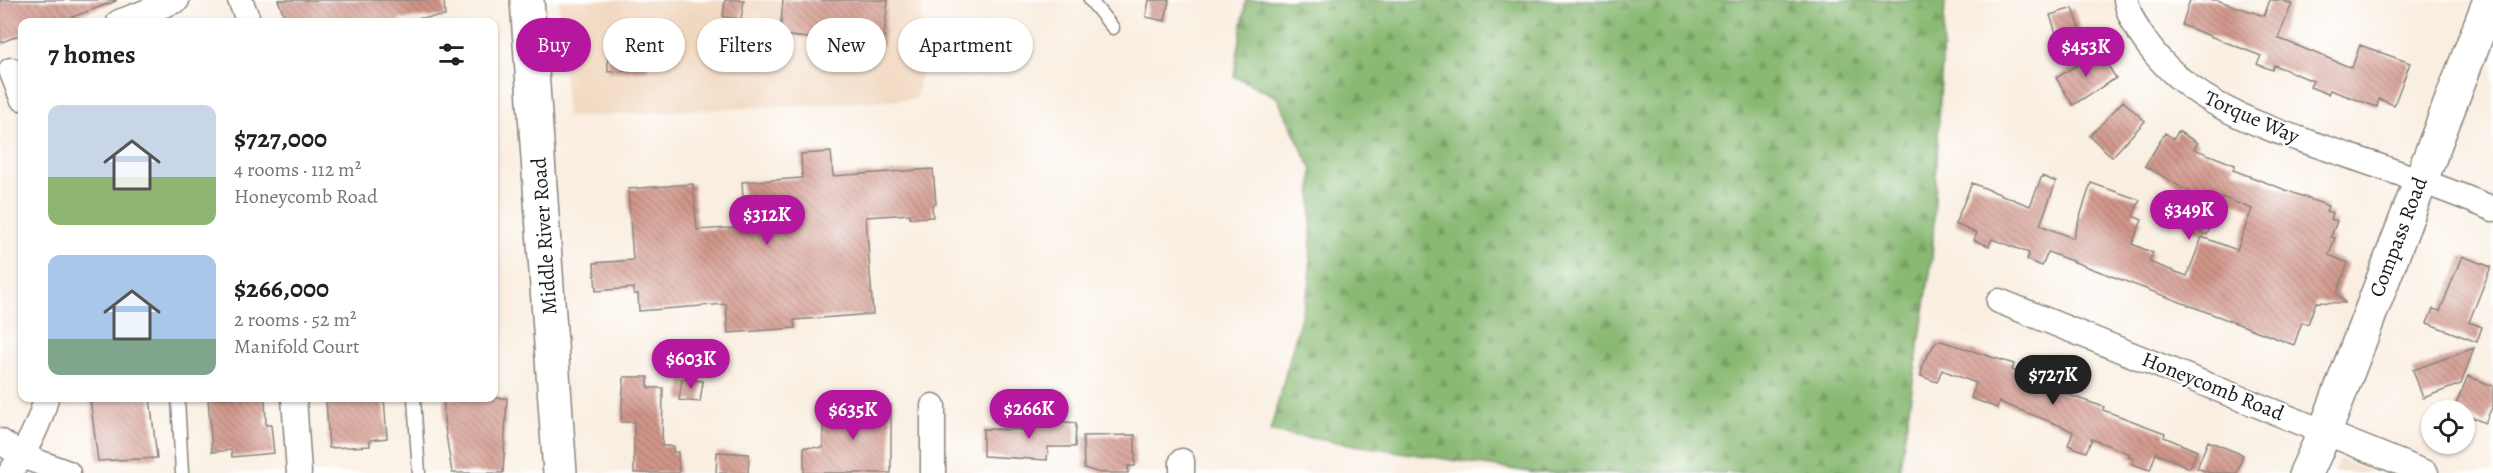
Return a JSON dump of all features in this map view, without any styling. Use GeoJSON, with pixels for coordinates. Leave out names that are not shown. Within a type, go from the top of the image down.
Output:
{"type":"FeatureCollection","features":[{"type":"Feature","properties":{"kind":"street"},"geometry":{"type":"LineString","coordinates":[[133,18],[177,0]]}},
{"type":"Feature","properties":{"kind":"street"},"geometry":{"type":"LineString","coordinates":[[240,0],[247,18]]}},
{"type":"Feature","properties":{"kind":"street","name":"Middle River Road"},"geometry":{"type":"LineString","coordinates":[[527,0],[560,473]]}},
{"type":"Feature","properties":{"kind":"street","name":"Torque Way"},"geometry":{"type":"LineString","coordinates":[[2126,0],[2135,27],[2149,47],[2165,66],[2201,96],[2223,108],[2294,138],[2493,209]]}},
{"type":"Feature","properties":{"kind":"street","name":"Compass Road"},"geometry":{"type":"LineString","coordinates":[[2306,473],[2324,434],[2490,0]]}},
{"type":"Feature","properties":{"kind":"street"},"geometry":{"type":"LineString","coordinates":[[11,70],[18,88]]}},
{"type":"Feature","properties":{"kind":"street","name":"Honeycomb Road"},"geometry":{"type":"LineString","coordinates":[[1999,301],[2291,417],[2324,434],[2379,453],[2426,473]]}},
{"type":"Feature","properties":{"kind":"street"},"geometry":{"type":"LineString","coordinates":[[16,465],[45,402]]}},
{"type":"Feature","properties":{"kind":"street"},"geometry":{"type":"LineString","coordinates":[[294,402],[299,473]]}},
{"type":"Feature","properties":{"kind":"street"},"geometry":{"type":"LineString","coordinates":[[933,406],[933,473]]}},
{"type":"Feature","properties":{"kind":"street"},"geometry":{"type":"LineString","coordinates":[[0,441],[16,465],[68,473]]}},
{"type":"Feature","properties":{"kind":"lane"},"geometry":{"type":"LineString","coordinates":[[1090,0],[1113,28]]}},
{"type":"Feature","properties":{"kind":"lane"},"geometry":{"type":"LineString","coordinates":[[178,402],[182,473]]}},
{"type":"Feature","properties":{"kind":"lane"},"geometry":{"type":"LineString","coordinates":[[414,402],[419,473]]}},
{"type":"Feature","properties":{"kind":"shaded area"},"geometry":{"type":"Polygon","coordinates":[[[559,0],[921,0],[921,18],[898,18],[898,72],[920,72],[916,99],[567,117],[564,72],[591,72],[591,18],[560,18],[559,0]]]}},
{"type":"Feature","properties":{"kind":"shaded area"},"geometry":{"type":"Polygon","coordinates":[[[2340,459],[2371,473],[2333,473],[2340,459]]]}},
{"type":"Feature","properties":{"kind":"green space"},"geometry":{"type":"Polygon","coordinates":[[[1246,0],[1945,0],[1932,259],[1899,473],[1536,473],[1270,432],[1310,283],[1312,170],[1277,97],[1234,76],[1246,0]]]}},
{"type":"Feature","properties":{"kind":"building"},"geometry":{"type":"Polygon","coordinates":[[[0,0],[116,0],[70,18],[18,18],[18,36],[0,43],[0,0]]]}},
{"type":"Feature","properties":{"kind":"building"},"geometry":{"type":"Polygon","coordinates":[[[278,0],[444,0],[445,16],[285,18],[278,0]]]}},
{"type":"Feature","properties":{"kind":"building"},"geometry":{"type":"Polygon","coordinates":[[[725,0],[744,0],[741,18],[723,17],[725,0]]]}},
{"type":"Feature","properties":{"kind":"building"},"geometry":{"type":"Polygon","coordinates":[[[783,0],[888,0],[886,18],[806,18],[806,38],[794,36],[794,18],[781,18],[783,0]]]}},
{"type":"Feature","properties":{"kind":"building"},"geometry":{"type":"Polygon","coordinates":[[[1149,0],[1169,0],[1165,21],[1146,17],[1149,0]]]}},
{"type":"Feature","properties":{"kind":"building"},"geometry":{"type":"Polygon","coordinates":[[[2190,0],[2217,0],[2264,16],[2270,0],[2282,0],[2292,4],[2278,38],[2352,68],[2360,45],[2410,63],[2394,105],[2379,99],[2377,107],[2330,90],[2328,94],[2310,87],[2313,81],[2274,65],[2272,70],[2257,64],[2261,56],[2182,25],[2190,0]]]}},
{"type":"Feature","properties":{"kind":"building"},"geometry":{"type":"Polygon","coordinates":[[[2073,8],[2082,35],[2059,42],[2050,15],[2073,8]]]}},
{"type":"Feature","properties":{"kind":"building"},"geometry":{"type":"Polygon","coordinates":[[[2099,51],[2116,78],[2073,105],[2056,78],[2099,51]]]}},
{"type":"Feature","properties":{"kind":"building"},"geometry":{"type":"Polygon","coordinates":[[[2123,101],[2145,121],[2112,157],[2090,136],[2123,101]]]}},
{"type":"Feature","properties":{"kind":"building"},"geometry":{"type":"Polygon","coordinates":[[[2178,131],[2198,143],[2194,149],[2235,165],[2233,170],[2328,206],[2326,211],[2333,213],[2331,219],[2337,221],[2331,237],[2335,238],[2329,255],[2348,263],[2337,293],[2345,303],[2316,302],[2308,324],[2302,322],[2294,345],[2048,252],[2042,266],[2027,260],[2029,253],[1992,239],[1989,246],[1974,240],[1977,233],[1955,224],[1972,183],[2030,206],[2042,176],[2056,182],[2040,225],[2073,238],[2091,183],[2140,200],[2133,216],[2142,220],[2132,244],[2153,253],[2149,262],[2187,276],[2202,237],[2237,250],[2252,209],[2222,197],[2207,235],[2184,226],[2195,195],[2145,166],[2165,133],[2174,139],[2178,131]]]}},
{"type":"Feature","properties":{"kind":"building"},"geometry":{"type":"Polygon","coordinates":[[[831,152],[833,176],[933,169],[936,204],[932,205],[933,217],[910,218],[910,214],[866,217],[873,314],[794,320],[795,328],[728,333],[726,304],[639,311],[638,294],[634,294],[634,288],[596,291],[594,263],[633,260],[628,189],[693,184],[697,230],[745,227],[742,182],[802,178],[801,154],[831,152]]]}},
{"type":"Feature","properties":{"kind":"building"},"geometry":{"type":"Polygon","coordinates":[[[2462,256],[2491,267],[2469,322],[2482,327],[2477,342],[2427,323],[2433,309],[2440,311],[2462,256]]]}},
{"type":"Feature","properties":{"kind":"building"},"geometry":{"type":"Polygon","coordinates":[[[1941,341],[2014,364],[2012,370],[2058,389],[2057,391],[2104,407],[2103,410],[2165,433],[2164,437],[2197,451],[2190,468],[2156,453],[2150,470],[2132,464],[2134,459],[2128,457],[2130,454],[2092,439],[2086,452],[2068,445],[2073,432],[2064,427],[1999,402],[1997,408],[1971,398],[1976,383],[1942,370],[1937,382],[1921,376],[1923,363],[1936,342],[1941,341]]]}},
{"type":"Feature","properties":{"kind":"building"},"geometry":{"type":"Polygon","coordinates":[[[2474,348],[2461,384],[2423,398],[2413,370],[2474,348]]]}},
{"type":"Feature","properties":{"kind":"building"},"geometry":{"type":"Polygon","coordinates":[[[2468,376],[2493,386],[2493,405],[2485,423],[2475,419],[2475,400],[2458,400],[2468,376]]]}},
{"type":"Feature","properties":{"kind":"building"},"geometry":{"type":"Polygon","coordinates":[[[624,377],[648,377],[648,388],[663,388],[662,446],[673,446],[673,452],[678,452],[679,473],[634,473],[634,422],[621,422],[624,377]]]}},
{"type":"Feature","properties":{"kind":"building"},"geometry":{"type":"Polygon","coordinates":[[[682,379],[703,381],[700,402],[679,400],[682,379]]]}},
{"type":"Feature","properties":{"kind":"building"},"geometry":{"type":"Polygon","coordinates":[[[498,398],[507,398],[503,473],[452,473],[444,421],[444,402],[498,402],[498,398]]]}},
{"type":"Feature","properties":{"kind":"building"},"geometry":{"type":"Polygon","coordinates":[[[91,402],[150,402],[157,458],[98,461],[91,402]]]}},
{"type":"Feature","properties":{"kind":"building"},"geometry":{"type":"Polygon","coordinates":[[[208,402],[265,402],[266,425],[271,425],[274,453],[232,457],[231,450],[212,452],[208,402]]]}},
{"type":"Feature","properties":{"kind":"building"},"geometry":{"type":"Polygon","coordinates":[[[326,402],[384,402],[387,438],[370,440],[370,446],[329,448],[326,402]]]}},
{"type":"Feature","properties":{"kind":"building"},"geometry":{"type":"Polygon","coordinates":[[[823,405],[891,405],[891,473],[804,473],[804,447],[823,448],[823,405]]]}},
{"type":"Feature","properties":{"kind":"building"},"geometry":{"type":"Polygon","coordinates":[[[1032,419],[1076,423],[1075,447],[1048,447],[1047,460],[983,456],[983,429],[1031,430],[1032,419]]]}},
{"type":"Feature","properties":{"kind":"building"},"geometry":{"type":"Polygon","coordinates":[[[1135,435],[1135,466],[1128,466],[1128,473],[1100,473],[1084,468],[1083,436],[1135,435]]]}},
{"type":"Feature","properties":{"kind":"building"},"geometry":{"type":"Polygon","coordinates":[[[2208,441],[2243,455],[2237,473],[2210,473],[2197,468],[2208,441]]]}},
{"type":"Feature","properties":{"kind":"building"},"geometry":{"type":"Polygon","coordinates":[[[717,452],[749,454],[748,473],[716,473],[717,452]]]}}]}
